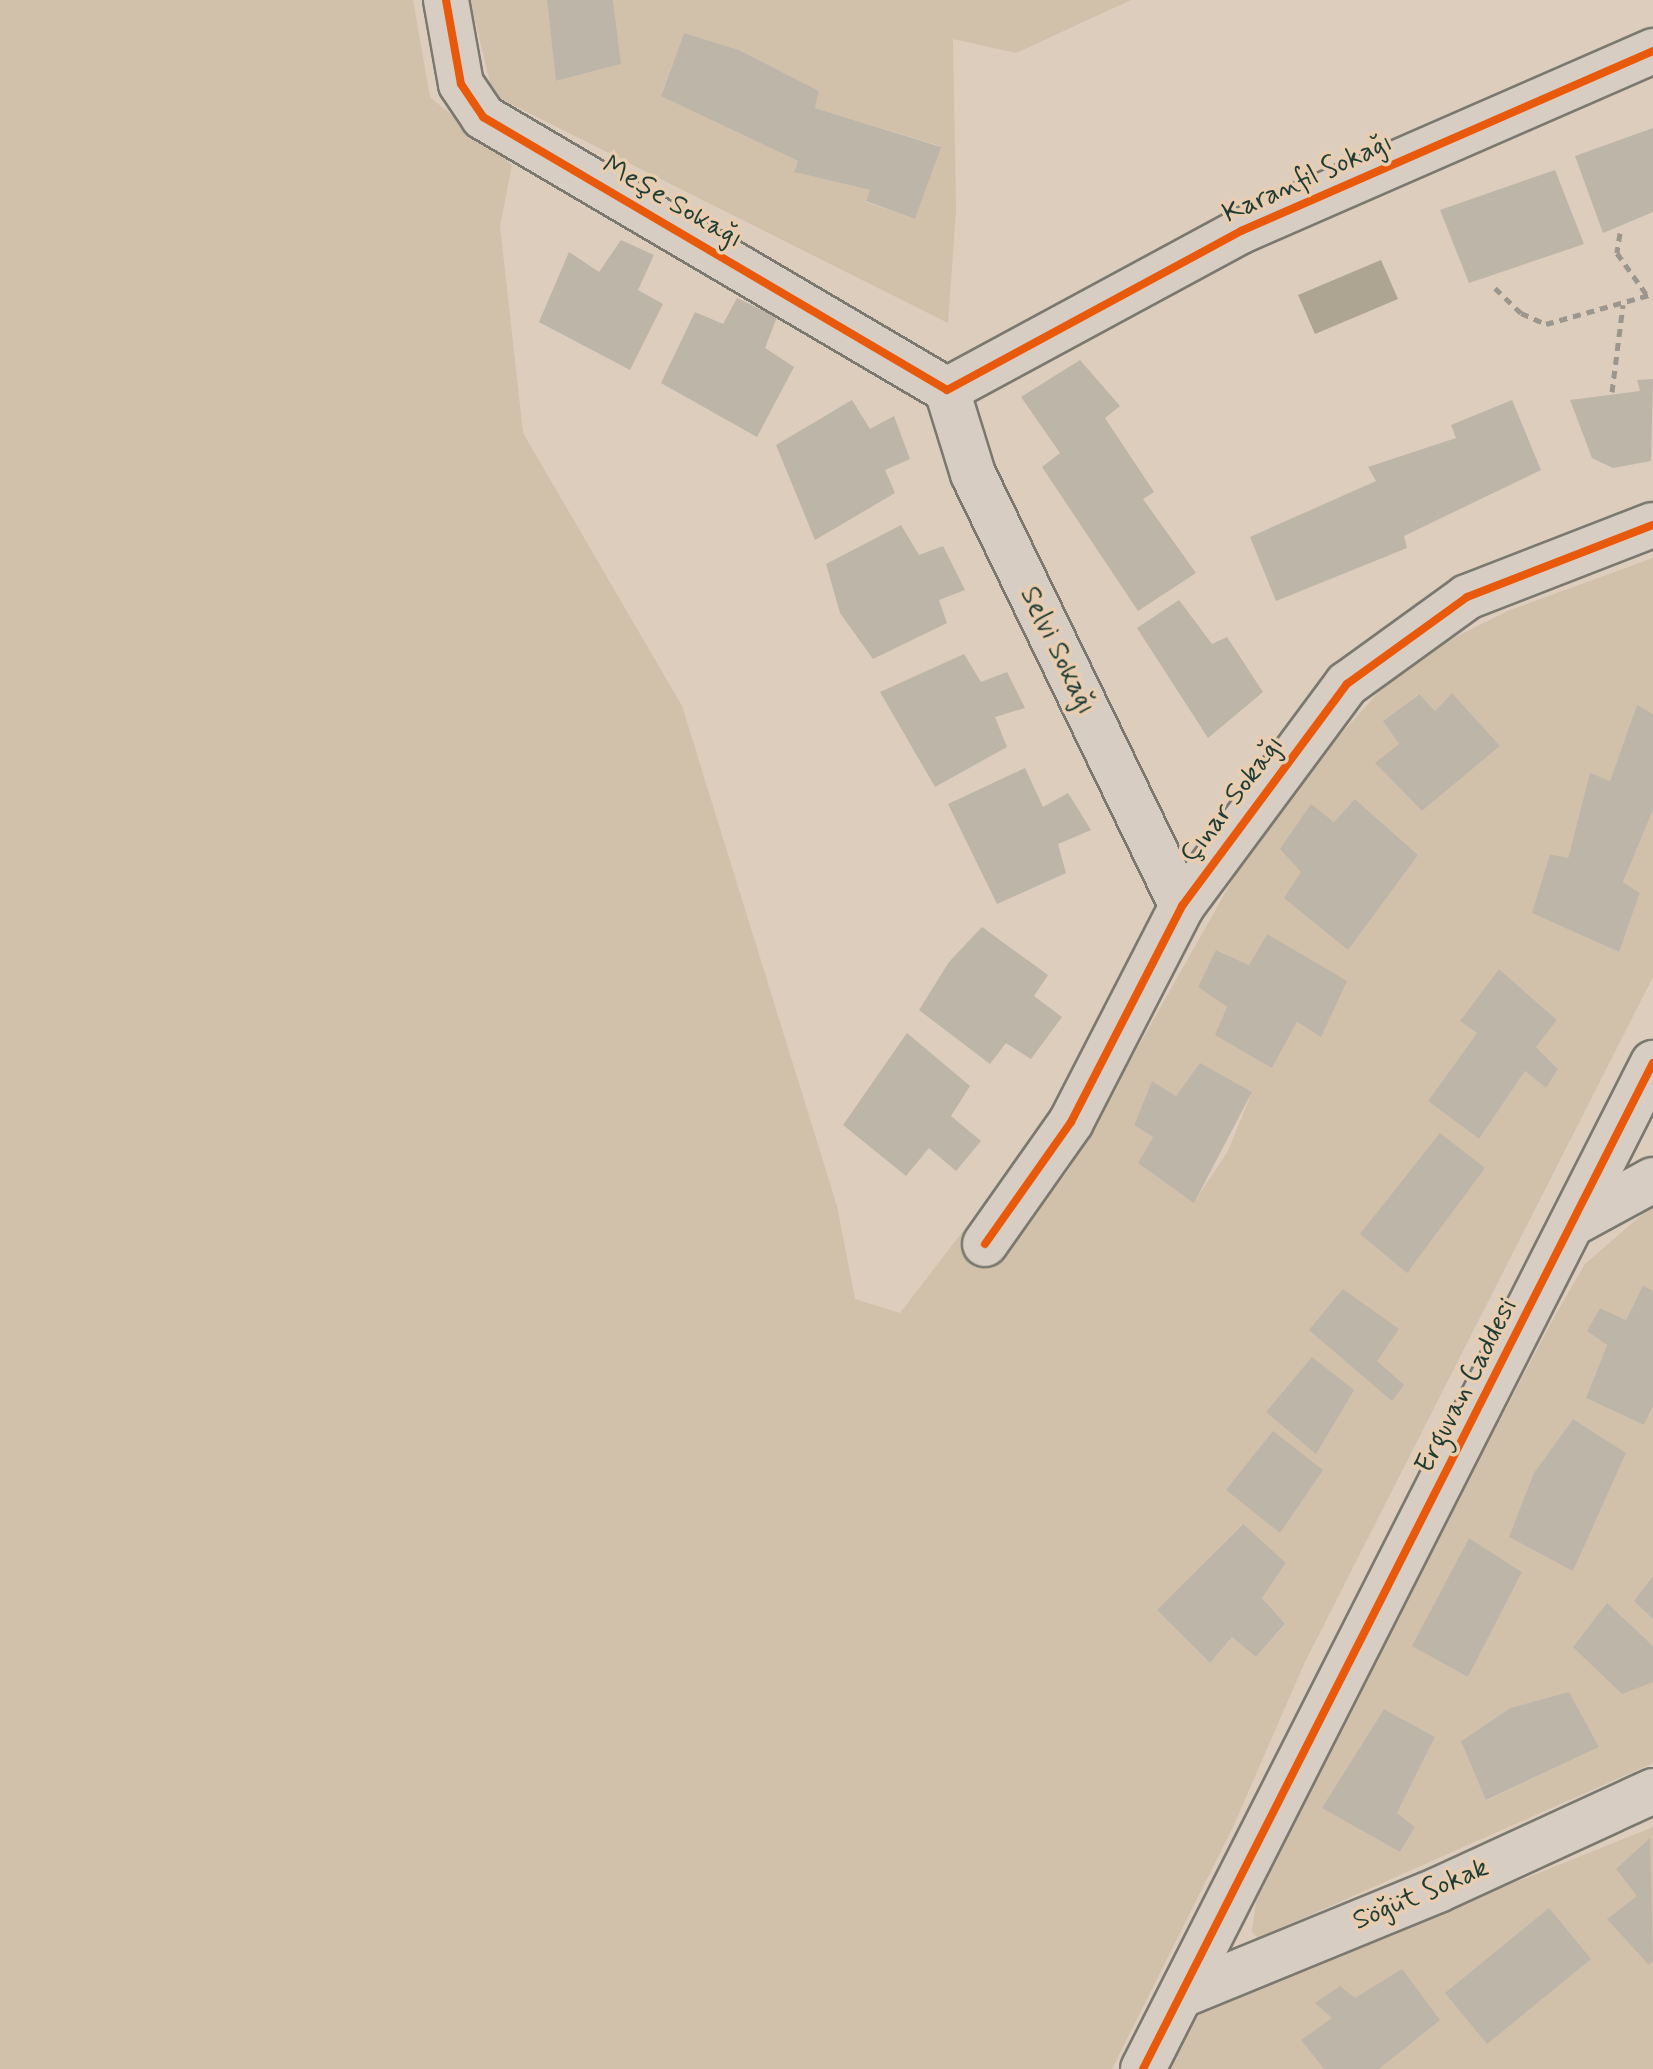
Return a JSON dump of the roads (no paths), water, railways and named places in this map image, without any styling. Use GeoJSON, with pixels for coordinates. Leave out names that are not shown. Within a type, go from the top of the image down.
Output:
{"type":"FeatureCollection","features":[{"type":"Feature","properties":{"kind":"street","name":"Meşe Sokağı"},"geometry":{"type":"LineString","coordinates":[[446,0],[461,84],[483,117],[947,390]]}},
{"type":"Feature","properties":{"kind":"street","name":"Karanfil Sokağı"},"geometry":{"type":"LineString","coordinates":[[947,390],[1241,231],[1653,51]]}},
{"type":"Feature","properties":{"kind":"street","name":"Selvi Sokağı"},"geometry":{"type":"LineString","coordinates":[[947,390],[973,474],[1182,906]]}},
{"type":"Feature","properties":{"kind":"street","name":"Çınar Sokağı"},"geometry":{"type":"LineString","coordinates":[[985,1244],[1071,1122],[1182,906],[1347,684],[1467,597],[1653,525]]}},
{"type":"Feature","properties":{"kind":"street","name":"Erguvan Caddesi"},"geometry":{"type":"LineString","coordinates":[[1143,2069],[1187,1993],[1653,1063]]}},
{"type":"Feature","properties":{"kind":"street"},"geometry":{"type":"LineString","coordinates":[[1574,1223],[1653,1180]]}},
{"type":"Feature","properties":{"kind":"street","name":"Söğüt Sokak"},"geometry":{"type":"LineString","coordinates":[[1187,1993],[1653,1791]]}}]}
